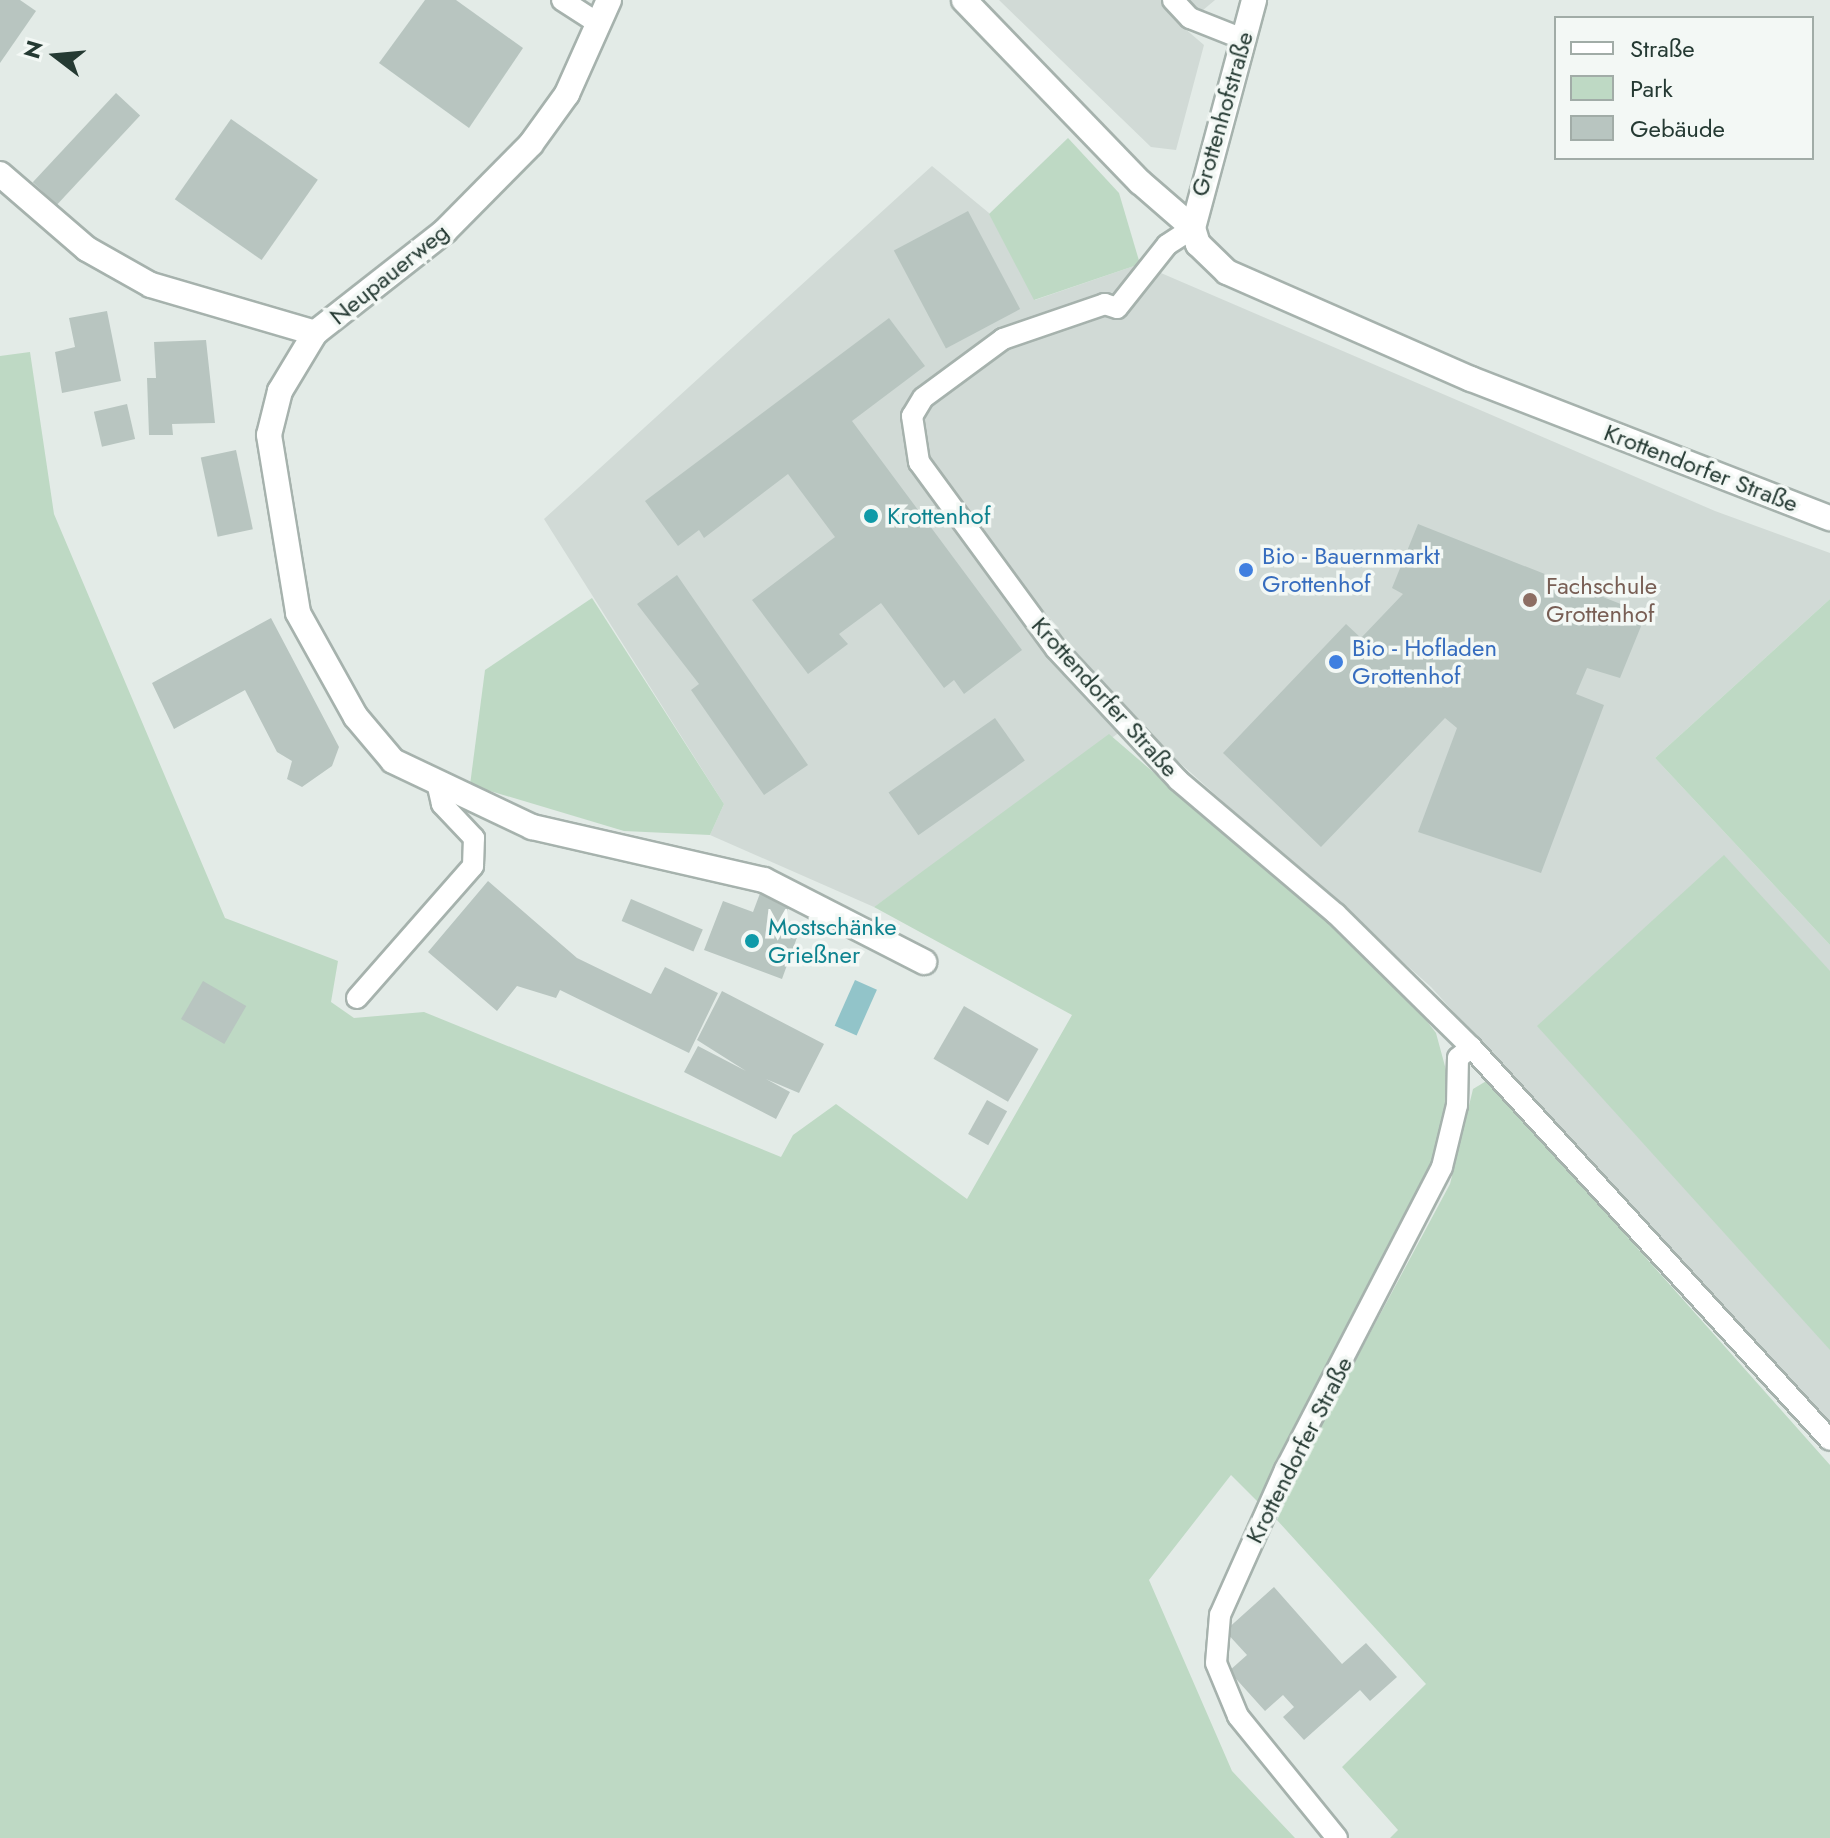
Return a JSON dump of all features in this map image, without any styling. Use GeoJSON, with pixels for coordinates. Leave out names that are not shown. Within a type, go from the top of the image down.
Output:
{"type":"FeatureCollection","features":[{"type":"Feature","properties":{"kind":"street","name":"Neupauerweg"},"geometry":{"type":"LineString","coordinates":[[0,174],[87,249],[151,285],[315,333],[445,231],[531,144],[567,94],[609,0]]}},
{"type":"Feature","properties":{"kind":"street","name":"Krottendorfer Straße"},"geometry":{"type":"LineString","coordinates":[[964,0],[1158,200],[1193,228],[1198,244],[1227,272],[1308,311],[1830,518]]}},
{"type":"Feature","properties":{"kind":"street","name":"Grottenhofstraße"},"geometry":{"type":"LineString","coordinates":[[1193,228],[1254,0]]}},
{"type":"Feature","properties":{"kind":"street"},"geometry":{"type":"LineString","coordinates":[[315,333],[280,391],[269,435],[293,595],[356,717],[393,761],[438,786],[582,842],[722,866],[764,880],[924,962]]}},
{"type":"Feature","properties":{"kind":"lane"},"geometry":{"type":"LineString","coordinates":[[562,0],[599,24]]}},
{"type":"Feature","properties":{"kind":"lane"},"geometry":{"type":"LineString","coordinates":[[1173,0],[1190,18],[1243,39]]}},
{"type":"Feature","properties":{"kind":"lane","name":"Krottendorfer Straße"},"geometry":{"type":"LineString","coordinates":[[1193,228],[1167,245],[1117,308],[1105,304],[1003,339],[923,398],[912,416],[919,462],[1056,649],[1158,758],[1336,914],[1471,1047],[1830,1440]]}},
{"type":"Feature","properties":{"kind":"lane"},"geometry":{"type":"LineString","coordinates":[[357,998],[473,866],[474,838],[442,804],[438,786]]}},
{"type":"Feature","properties":{"kind":"lane","name":"Krottendorfer Straße"},"geometry":{"type":"LineString","coordinates":[[1337,1838],[1238,1716],[1216,1663],[1220,1615],[1285,1470],[1442,1167],[1457,1105],[1458,1058],[1471,1047]]}},
{"type":"Feature","properties":{"kind":"shaded area"},"geometry":{"type":"Polygon","coordinates":[[[999,0],[1215,0],[1183,27],[1204,45],[1176,150],[1151,147],[999,0]]]}},
{"type":"Feature","properties":{"kind":"shaded area"},"geometry":{"type":"Polygon","coordinates":[[[932,166],[989,213],[1035,300],[1140,264],[1715,511],[1830,553],[1830,599],[1655,758],[1830,945],[1830,1426],[1431,987],[1134,722],[874,907],[710,835],[724,804],[544,519],[932,166]]]}},
{"type":"Feature","properties":{"kind":"green space"},"geometry":{"type":"Polygon","coordinates":[[[1068,138],[1119,193],[1140,264],[1034,300],[989,214],[1068,138]]]}},
{"type":"Feature","properties":{"kind":"green space"},"geometry":{"type":"Polygon","coordinates":[[[30,352],[54,514],[225,918],[338,961],[331,1002],[354,1018],[424,1012],[781,1157],[793,1135],[836,1104],[967,1199],[1072,1015],[874,907],[1109,734],[1396,981],[1436,1033],[1446,1070],[1445,1123],[1427,1181],[1259,1503],[1231,1475],[1149,1580],[1232,1771],[1295,1838],[0,1838],[0,356],[30,352]]]}},
{"type":"Feature","properties":{"kind":"green space"},"geometry":{"type":"Polygon","coordinates":[[[592,598],[724,804],[710,835],[624,831],[470,785],[485,670],[592,598]]]}},
{"type":"Feature","properties":{"kind":"green space"},"geometry":{"type":"Polygon","coordinates":[[[1830,599],[1830,945],[1655,758],[1830,599]]]}},
{"type":"Feature","properties":{"kind":"green space"},"geometry":{"type":"Polygon","coordinates":[[[1724,855],[1830,971],[1830,1350],[1537,1026],[1724,855]]]}},
{"type":"Feature","properties":{"kind":"green space"},"geometry":{"type":"Polygon","coordinates":[[[1488,1080],[1830,1465],[1830,1838],[1390,1838],[1398,1830],[1342,1767],[1426,1684],[1277,1520],[1302,1460],[1450,1184],[1473,1089],[1488,1080]]]}},
{"type":"Feature","properties":{"kind":"water"},"geometry":{"type":"Polygon","coordinates":[[[855,980],[877,990],[857,1035],[835,1026],[855,980]]]}},
{"type":"Feature","properties":{"kind":"building"},"geometry":{"type":"Polygon","coordinates":[[[0,0],[20,0],[36,11],[0,63],[0,0]]]}},
{"type":"Feature","properties":{"kind":"building"},"geometry":{"type":"Polygon","coordinates":[[[425,0],[456,0],[523,48],[469,128],[379,63],[425,0]]]}},
{"type":"Feature","properties":{"kind":"building"},"geometry":{"type":"Polygon","coordinates":[[[116,93],[140,116],[57,205],[33,182],[116,93]]]}},
{"type":"Feature","properties":{"kind":"building"},"geometry":{"type":"Polygon","coordinates":[[[231,119],[318,180],[262,260],[175,199],[231,119]]]}},
{"type":"Feature","properties":{"kind":"building"},"geometry":{"type":"Polygon","coordinates":[[[968,211],[1020,309],[946,348],[894,250],[968,211]]]}},
{"type":"Feature","properties":{"kind":"building"},"geometry":{"type":"Polygon","coordinates":[[[107,311],[121,381],[62,393],[55,352],[75,347],[69,318],[107,311]]]}},
{"type":"Feature","properties":{"kind":"building","name":"Krottenhof"},"geometry":{"type":"Polygon","coordinates":[[[889,318],[925,366],[852,421],[1022,650],[964,694],[954,680],[944,688],[881,603],[839,634],[848,644],[808,674],[752,600],[835,537],[788,474],[704,538],[699,530],[678,546],[645,501],[889,318]]]}},
{"type":"Feature","properties":{"kind":"building"},"geometry":{"type":"Polygon","coordinates":[[[206,340],[215,423],[172,424],[173,435],[149,435],[147,378],[156,378],[154,342],[206,340]]]}},
{"type":"Feature","properties":{"kind":"building"},"geometry":{"type":"Polygon","coordinates":[[[127,404],[135,439],[102,447],[94,412],[127,404]]]}},
{"type":"Feature","properties":{"kind":"building"},"geometry":{"type":"Polygon","coordinates":[[[236,450],[253,529],[218,537],[201,457],[236,450]]]}},
{"type":"Feature","properties":{"kind":"building"},"geometry":{"type":"Polygon","coordinates":[[[1418,524],[1646,614],[1620,678],[1587,668],[1576,694],[1604,705],[1541,873],[1418,832],[1457,728],[1445,718],[1321,847],[1223,753],[1346,624],[1361,638],[1403,594],[1392,588],[1418,524]]]}},
{"type":"Feature","properties":{"kind":"building"},"geometry":{"type":"Polygon","coordinates":[[[677,575],[808,765],[764,795],[691,690],[699,684],[637,604],[677,575]]]}},
{"type":"Feature","properties":{"kind":"building"},"geometry":{"type":"Polygon","coordinates":[[[271,618],[339,747],[332,766],[302,787],[287,779],[292,761],[277,752],[245,690],[174,729],[152,683],[271,618]]]}},
{"type":"Feature","properties":{"kind":"building"},"geometry":{"type":"Polygon","coordinates":[[[995,718],[1025,761],[918,835],[889,793],[995,718]]]}},
{"type":"Feature","properties":{"kind":"building"},"geometry":{"type":"Polygon","coordinates":[[[488,881],[577,958],[651,994],[665,967],[718,993],[689,1053],[560,990],[556,998],[517,986],[497,1011],[428,952],[488,881]]]}},
{"type":"Feature","properties":{"kind":"building","name":"Mostschänke Grießner"},"geometry":{"type":"Polygon","coordinates":[[[762,888],[791,899],[782,926],[799,932],[782,979],[704,950],[723,901],[753,912],[762,888]]]}},
{"type":"Feature","properties":{"kind":"building"},"geometry":{"type":"Polygon","coordinates":[[[631,899],[703,929],[693,952],[622,921],[631,899]]]}},
{"type":"Feature","properties":{"kind":"building"},"geometry":{"type":"Polygon","coordinates":[[[203,981],[246,1006],[224,1044],[181,1019],[203,981]]]}},
{"type":"Feature","properties":{"kind":"building"},"geometry":{"type":"Polygon","coordinates":[[[722,991],[824,1044],[799,1093],[766,1079],[790,1092],[776,1119],[684,1072],[698,1046],[746,1071],[697,1040],[722,991]]]}},
{"type":"Feature","properties":{"kind":"building"},"geometry":{"type":"Polygon","coordinates":[[[964,1006],[1038,1049],[1008,1102],[934,1059],[964,1006]]]}},
{"type":"Feature","properties":{"kind":"building"},"geometry":{"type":"Polygon","coordinates":[[[987,1100],[1007,1111],[988,1145],[968,1134],[987,1100]]]}},
{"type":"Feature","properties":{"kind":"building"},"geometry":{"type":"Polygon","coordinates":[[[1274,1587],[1342,1664],[1366,1643],[1397,1677],[1370,1701],[1360,1690],[1304,1740],[1283,1717],[1294,1707],[1283,1695],[1265,1711],[1229,1671],[1247,1655],[1225,1631],[1274,1587]]]}},
{"type":"Feature","properties":{"kind":"place","name":"Krottenhof"},"geometry":{"type":"Point","coordinates":[871,516]}},
{"type":"Feature","properties":{"kind":"place","name":"Bio - Bauernmarkt Grottenhof"},"geometry":{"type":"Point","coordinates":[1246,570]}},
{"type":"Feature","properties":{"kind":"place","name":"Fachschule Grottenhof"},"geometry":{"type":"Point","coordinates":[1530,600]}},
{"type":"Feature","properties":{"kind":"place","name":"Bio - Hofladen Grottenhof"},"geometry":{"type":"Point","coordinates":[1336,662]}},
{"type":"Feature","properties":{"kind":"place","name":"Mostschänke Grießner"},"geometry":{"type":"Point","coordinates":[752,941]}}]}
